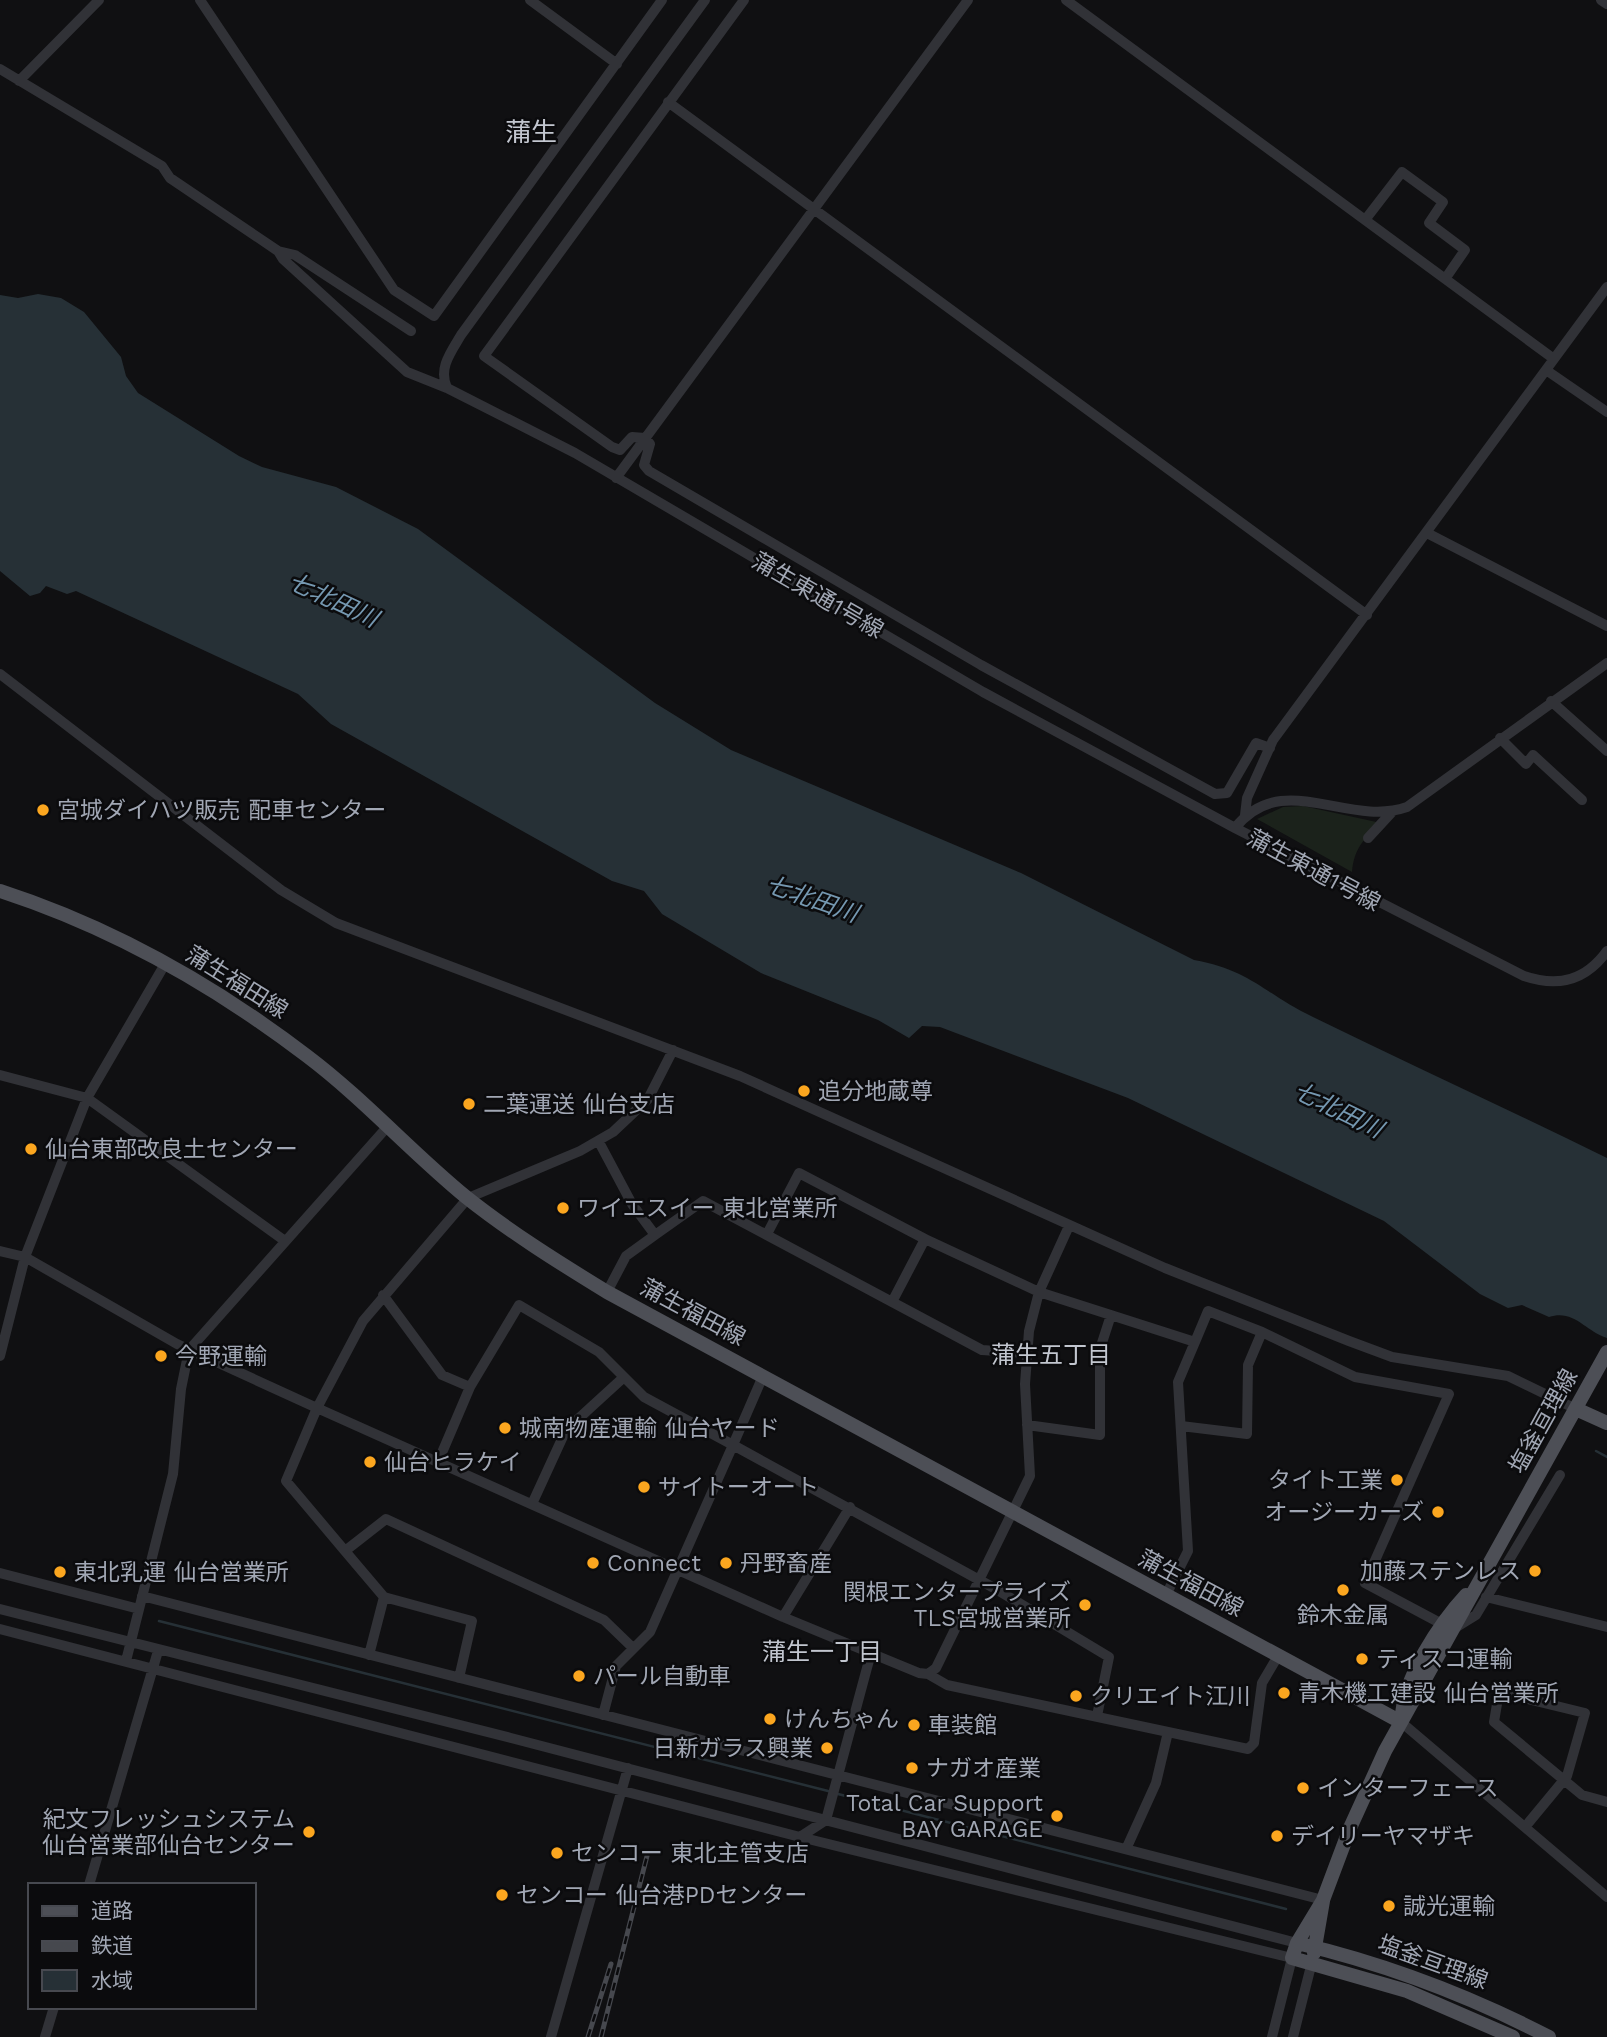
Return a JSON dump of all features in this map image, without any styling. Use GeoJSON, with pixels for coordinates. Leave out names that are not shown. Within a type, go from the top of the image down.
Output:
{"type":"FeatureCollection","features":[{"type":"Feature","properties":{"kind":"main road","name":"蒲生福田線"},"geometry":{"type":"LineString","coordinates":[[0,891],[63,914],[165,964],[239,1007],[309,1058],[468,1198],[542,1252],[607,1292],[1401,1722]]}},
{"type":"Feature","properties":{"kind":"main road","name":"塩釜亘理線"},"geometry":{"type":"LineString","coordinates":[[1513,2037],[1407,1991],[1292,1958],[1297,1943],[1314,1926],[1350,1828],[1449,1626],[1476,1585],[1607,1352]]}},
{"type":"Feature","properties":{"kind":"main road"},"geometry":{"type":"LineString","coordinates":[[1579,1403],[1607,1423]]}},
{"type":"Feature","properties":{"kind":"main road","name":"塩釜亘理線"},"geometry":{"type":"LineString","coordinates":[[1401,1722],[1403,1697],[1430,1647],[1437,1643],[1449,1626]]}},
{"type":"Feature","properties":{"kind":"main road"},"geometry":{"type":"LineString","coordinates":[[1312,1962],[1316,1947],[1314,1926]]}},
{"type":"Feature","properties":{"kind":"main road","name":"塩釜亘理線"},"geometry":{"type":"LineString","coordinates":[[1297,1943],[1428,1980],[1493,2008],[1549,2037]]}},
{"type":"Feature","properties":{"kind":"street"},"geometry":{"type":"LineString","coordinates":[[19,81],[99,0]]}},
{"type":"Feature","properties":{"kind":"street"},"geometry":{"type":"LineString","coordinates":[[200,0],[394,290],[434,316],[662,0]]}},
{"type":"Feature","properties":{"kind":"street"},"geometry":{"type":"LineString","coordinates":[[530,0],[617,64]]}},
{"type":"Feature","properties":{"kind":"street"},"geometry":{"type":"LineString","coordinates":[[447,388],[443,381],[444,365],[461,335],[705,0]]}},
{"type":"Feature","properties":{"kind":"street"},"geometry":{"type":"LineString","coordinates":[[744,0],[484,356],[612,447],[620,450],[632,437],[645,438],[650,444],[644,465],[649,471],[981,665],[1215,794],[1227,793],[1256,743],[1270,748]]}},
{"type":"Feature","properties":{"kind":"street"},"geometry":{"type":"LineString","coordinates":[[616,478],[968,0]]}},
{"type":"Feature","properties":{"kind":"street"},"geometry":{"type":"LineString","coordinates":[[1066,0],[1554,359]]}},
{"type":"Feature","properties":{"kind":"street"},"geometry":{"type":"LineString","coordinates":[[1601,0],[1607,4]]}},
{"type":"Feature","properties":{"kind":"street"},"geometry":{"type":"LineString","coordinates":[[0,69],[162,166],[170,178],[278,251],[295,255],[411,331]]}},
{"type":"Feature","properties":{"kind":"street"},"geometry":{"type":"LineString","coordinates":[[668,102],[1367,615]]}},
{"type":"Feature","properties":{"kind":"street"},"geometry":{"type":"LineString","coordinates":[[1365,220],[1402,172],[1443,202],[1429,223],[1465,250],[1445,279]]}},
{"type":"Feature","properties":{"kind":"street","name":"蒲生東通1号線"},"geometry":{"type":"LineString","coordinates":[[278,251],[283,259],[407,372],[447,388],[575,453],[983,692],[1235,828],[1393,911],[1543,983],[1563,982],[1581,977],[1597,965],[1607,951]]}},
{"type":"Feature","properties":{"kind":"street"},"geometry":{"type":"LineString","coordinates":[[1245,815],[1247,798],[1270,748],[1607,286]]}},
{"type":"Feature","properties":{"kind":"street"},"geometry":{"type":"LineString","coordinates":[[1546,370],[1607,412]]}},
{"type":"Feature","properties":{"kind":"street"},"geometry":{"type":"LineString","coordinates":[[1427,533],[1607,626]]}},
{"type":"Feature","properties":{"kind":"street"},"geometry":{"type":"LineString","coordinates":[[1368,838],[1392,812],[1431,792],[1500,738],[1607,663]]}},
{"type":"Feature","properties":{"kind":"street"},"geometry":{"type":"LineString","coordinates":[[0,674],[168,805],[311,909],[364,935],[673,1049],[813,1107],[1166,1268],[1380,1353],[1508,1376],[1579,1403]]}},
{"type":"Feature","properties":{"kind":"street"},"geometry":{"type":"LineString","coordinates":[[1551,701],[1607,751]]}},
{"type":"Feature","properties":{"kind":"street"},"geometry":{"type":"LineString","coordinates":[[1500,738],[1526,764],[1533,755],[1581,800]]}},
{"type":"Feature","properties":{"kind":"street"},"geometry":{"type":"LineString","coordinates":[[1235,828],[1245,815],[1277,801],[1297,800],[1355,811],[1392,812]]}},
{"type":"Feature","properties":{"kind":"street"},"geometry":{"type":"LineString","coordinates":[[0,1356],[25,1257],[87,1098],[165,964]]}},
{"type":"Feature","properties":{"kind":"street"},"geometry":{"type":"LineString","coordinates":[[459,1678],[472,1621],[384,1597],[286,1481],[343,1354],[383,1295],[468,1198],[599,1142],[625,1123],[648,1099],[673,1049]]}},
{"type":"Feature","properties":{"kind":"street"},"geometry":{"type":"LineString","coordinates":[[0,1075],[87,1098],[285,1241]]}},
{"type":"Feature","properties":{"kind":"street"},"geometry":{"type":"LineString","coordinates":[[126,1661],[173,1474],[181,1390],[189,1350],[388,1126]]}},
{"type":"Feature","properties":{"kind":"street"},"geometry":{"type":"LineString","coordinates":[[599,1142],[632,1204],[655,1234]]}},
{"type":"Feature","properties":{"kind":"street"},"geometry":{"type":"LineString","coordinates":[[767,1234],[799,1173],[925,1239],[1039,1292],[1195,1342]]}},
{"type":"Feature","properties":{"kind":"street"},"geometry":{"type":"LineString","coordinates":[[607,1292],[626,1256],[703,1201],[982,1350],[1026,1353]]}},
{"type":"Feature","properties":{"kind":"street"},"geometry":{"type":"LineString","coordinates":[[928,1674],[936,1668],[1030,1476],[1026,1353],[1039,1292],[1069,1226]]}},
{"type":"Feature","properties":{"kind":"street"},"geometry":{"type":"LineString","coordinates":[[892,1302],[925,1239]]}},
{"type":"Feature","properties":{"kind":"street"},"geometry":{"type":"LineString","coordinates":[[0,1251],[25,1257],[189,1350],[783,1617],[919,1673],[928,1674],[947,1685],[1252,1748],[1262,1683],[1278,1656]]}},
{"type":"Feature","properties":{"kind":"street"},"geometry":{"type":"LineString","coordinates":[[383,1295],[442,1375],[470,1387]]}},
{"type":"Feature","properties":{"kind":"street"},"geometry":{"type":"LineString","coordinates":[[438,1462],[470,1387],[519,1305],[599,1352],[644,1397],[850,1507],[1109,1657],[1097,1716]]}},
{"type":"Feature","properties":{"kind":"street"},"geometry":{"type":"LineString","coordinates":[[1166,1595],[1188,1551],[1178,1382],[1208,1311],[1262,1332],[1355,1377],[1449,1394],[1365,1583],[1449,1626],[1476,1615],[1560,1475]]}},
{"type":"Feature","properties":{"kind":"street"},"geometry":{"type":"LineString","coordinates":[[1027,1425],[1100,1434],[1100,1349],[1111,1315]]}},
{"type":"Feature","properties":{"kind":"street"},"geometry":{"type":"LineString","coordinates":[[1181,1426],[1247,1434],[1248,1365],[1262,1332]]}},
{"type":"Feature","properties":{"kind":"street"},"geometry":{"type":"LineString","coordinates":[[603,1715],[616,1666],[650,1632],[763,1376]]}},
{"type":"Feature","properties":{"kind":"street"},"geometry":{"type":"LineString","coordinates":[[532,1504],[566,1430],[624,1377]]}},
{"type":"Feature","properties":{"kind":"street"},"geometry":{"type":"LineString","coordinates":[[783,1617],[850,1507]]}},
{"type":"Feature","properties":{"kind":"street"},"geometry":{"type":"LineString","coordinates":[[345,1552],[386,1519],[604,1620],[634,1648]]}},
{"type":"Feature","properties":{"kind":"street"},"geometry":{"type":"LineString","coordinates":[[0,1573],[139,1609]]}},
{"type":"Feature","properties":{"kind":"street"},"geometry":{"type":"LineString","coordinates":[[142,1596],[603,1715],[838,1779],[1127,1847],[1322,1905]]}},
{"type":"Feature","properties":{"kind":"street"},"geometry":{"type":"LineString","coordinates":[[369,1655],[384,1597]]}},
{"type":"Feature","properties":{"kind":"street"},"geometry":{"type":"LineString","coordinates":[[1486,1597],[1607,1627]]}},
{"type":"Feature","properties":{"kind":"street"},"geometry":{"type":"LineString","coordinates":[[0,1609],[628,1768],[1297,1943]]}},
{"type":"Feature","properties":{"kind":"street"},"geometry":{"type":"LineString","coordinates":[[0,1629],[800,1837],[1292,1958],[1272,2037]]}},
{"type":"Feature","properties":{"kind":"street"},"geometry":{"type":"LineString","coordinates":[[90,1883],[158,1651]]}},
{"type":"Feature","properties":{"kind":"street"},"geometry":{"type":"LineString","coordinates":[[800,1837],[826,1820],[871,1653]]}},
{"type":"Feature","properties":{"kind":"street"},"geometry":{"type":"LineString","coordinates":[[1525,1827],[1563,1781],[1567,1776],[1585,1713],[1499,1692],[1494,1722],[1563,1781],[1581,1795],[1607,1802]]}},
{"type":"Feature","properties":{"kind":"street"},"geometry":{"type":"LineString","coordinates":[[1401,1722],[1607,1897]]}},
{"type":"Feature","properties":{"kind":"street"},"geometry":{"type":"LineString","coordinates":[[1127,1847],[1156,1783],[1168,1732]]}},
{"type":"Feature","properties":{"kind":"street"},"geometry":{"type":"LineString","coordinates":[[485,1756],[491,1733]]}},
{"type":"Feature","properties":{"kind":"street"},"geometry":{"type":"LineString","coordinates":[[551,2037],[628,1768]]}},
{"type":"Feature","properties":{"kind":"street"},"geometry":{"type":"LineString","coordinates":[[1293,2037],[1312,1962]]}},
{"type":"Feature","properties":{"kind":"street"},"geometry":{"type":"LineString","coordinates":[[45,2037],[53,2009]]}},
{"type":"Feature","properties":{"kind":"shaded area"},"geometry":{"type":"Polygon","coordinates":[[[1303,806],[1381,823],[1361,844],[1352,872],[1257,819],[1283,807],[1303,806]]]}},
{"type":"Feature","properties":{"kind":"water","name":"七北田川"},"geometry":{"type":"Polygon","coordinates":[[[38,294],[61,298],[84,312],[121,357],[126,376],[138,393],[239,456],[262,467],[336,487],[418,529],[655,703],[731,750],[1021,873],[1194,960],[1230,970],[1313,1017],[1607,1158],[1607,1338],[1573,1318],[1558,1315],[1549,1317],[1522,1305],[1508,1308],[1480,1294],[1384,1221],[1128,1098],[940,1027],[922,1026],[909,1038],[878,1020],[761,973],[662,914],[644,891],[612,881],[331,724],[298,694],[76,591],[67,594],[46,586],[40,593],[30,596],[0,571],[0,295],[18,298],[38,294]]]}},
{"type":"Feature","properties":{"kind":"waterway"},"geometry":{"type":"LineString","coordinates":[[1596,1451],[1607,1457]]}},
{"type":"Feature","properties":{"kind":"waterway"},"geometry":{"type":"LineString","coordinates":[[159,1621],[832,1792]]}},
{"type":"Feature","properties":{"kind":"waterway"},"geometry":{"type":"LineString","coordinates":[[838,1794],[1286,1909]]}},
{"type":"Feature","properties":{"kind":"railway"},"geometry":{"type":"LineString","coordinates":[[601,2037],[647,1856]]}},
{"type":"Feature","properties":{"kind":"railway"},"geometry":{"type":"LineString","coordinates":[[588,2037],[611,1964]]}},
{"type":"Feature","properties":{"kind":"place","name":"宮城ダイハツ販売 配車センター"},"geometry":{"type":"Point","coordinates":[43,810]}},
{"type":"Feature","properties":{"kind":"place","name":"追分地蔵尊"},"geometry":{"type":"Point","coordinates":[804,1091]}},
{"type":"Feature","properties":{"kind":"place","name":"二葉運送 仙台支店"},"geometry":{"type":"Point","coordinates":[469,1104]}},
{"type":"Feature","properties":{"kind":"place","name":"仙台東部改良土センター"},"geometry":{"type":"Point","coordinates":[31,1149]}},
{"type":"Feature","properties":{"kind":"place","name":"ワイエスイー 東北営業所"},"geometry":{"type":"Point","coordinates":[563,1208]}},
{"type":"Feature","properties":{"kind":"place","name":"今野運輸"},"geometry":{"type":"Point","coordinates":[161,1356]}},
{"type":"Feature","properties":{"kind":"place","name":"城南物産運輸 仙台ヤード"},"geometry":{"type":"Point","coordinates":[505,1428]}},
{"type":"Feature","properties":{"kind":"place","name":"仙台ヒラケイ"},"geometry":{"type":"Point","coordinates":[370,1462]}},
{"type":"Feature","properties":{"kind":"place","name":"タイト工業"},"geometry":{"type":"Point","coordinates":[1397,1480]}},
{"type":"Feature","properties":{"kind":"place","name":"サイトーオート"},"geometry":{"type":"Point","coordinates":[644,1487]}},
{"type":"Feature","properties":{"kind":"place","name":"オージーカーズ"},"geometry":{"type":"Point","coordinates":[1438,1512]}},
{"type":"Feature","properties":{"kind":"place","name":"Connect"},"geometry":{"type":"Point","coordinates":[593,1563]}},
{"type":"Feature","properties":{"kind":"place","name":"丹野畜産"},"geometry":{"type":"Point","coordinates":[726,1563]}},
{"type":"Feature","properties":{"kind":"place","name":"加藤ステンレス"},"geometry":{"type":"Point","coordinates":[1535,1571]}},
{"type":"Feature","properties":{"kind":"place","name":"東北乳運 仙台営業所"},"geometry":{"type":"Point","coordinates":[60,1572]}},
{"type":"Feature","properties":{"kind":"place","name":"鈴木金属"},"geometry":{"type":"Point","coordinates":[1343,1590]}},
{"type":"Feature","properties":{"kind":"place","name":"関根エンタープライズ TLS宮城営業所"},"geometry":{"type":"Point","coordinates":[1085,1605]}},
{"type":"Feature","properties":{"kind":"place","name":"ティスコ運輸"},"geometry":{"type":"Point","coordinates":[1362,1659]}},
{"type":"Feature","properties":{"kind":"place","name":"パール自動車"},"geometry":{"type":"Point","coordinates":[579,1676]}},
{"type":"Feature","properties":{"kind":"place","name":"青木機工建設 仙台営業所"},"geometry":{"type":"Point","coordinates":[1284,1693]}},
{"type":"Feature","properties":{"kind":"place","name":"クリエイト江川"},"geometry":{"type":"Point","coordinates":[1076,1696]}},
{"type":"Feature","properties":{"kind":"place","name":"けんちゃん"},"geometry":{"type":"Point","coordinates":[770,1719]}},
{"type":"Feature","properties":{"kind":"place","name":"車装館"},"geometry":{"type":"Point","coordinates":[914,1725]}},
{"type":"Feature","properties":{"kind":"place","name":"日新ガラス興業"},"geometry":{"type":"Point","coordinates":[827,1748]}},
{"type":"Feature","properties":{"kind":"place","name":"ナガオ産業"},"geometry":{"type":"Point","coordinates":[912,1768]}},
{"type":"Feature","properties":{"kind":"place","name":"インターフェース"},"geometry":{"type":"Point","coordinates":[1303,1788]}},
{"type":"Feature","properties":{"kind":"place","name":"Total Car Support BAY GARAGE"},"geometry":{"type":"Point","coordinates":[1057,1816]}},
{"type":"Feature","properties":{"kind":"place","name":"紀文フレッシュシステム 仙台営業部仙台センター"},"geometry":{"type":"Point","coordinates":[309,1832]}},
{"type":"Feature","properties":{"kind":"place","name":"デイリーヤマザキ"},"geometry":{"type":"Point","coordinates":[1277,1836]}},
{"type":"Feature","properties":{"kind":"place","name":"センコー 東北主管支店"},"geometry":{"type":"Point","coordinates":[557,1853]}},
{"type":"Feature","properties":{"kind":"place","name":"センコー 仙台港PDセンター"},"geometry":{"type":"Point","coordinates":[502,1895]}},
{"type":"Feature","properties":{"kind":"place","name":"誠光運輸"},"geometry":{"type":"Point","coordinates":[1389,1906]}},
{"type":"Feature","properties":{"kind":"district","name":"蒲生"},"geometry":{"type":"Point","coordinates":[531,132]}},
{"type":"Feature","properties":{"kind":"district","name":"蒲生五丁目"},"geometry":{"type":"Point","coordinates":[1051,1355]}},
{"type":"Feature","properties":{"kind":"district","name":"蒲生一丁目"},"geometry":{"type":"Point","coordinates":[822,1652]}}]}
